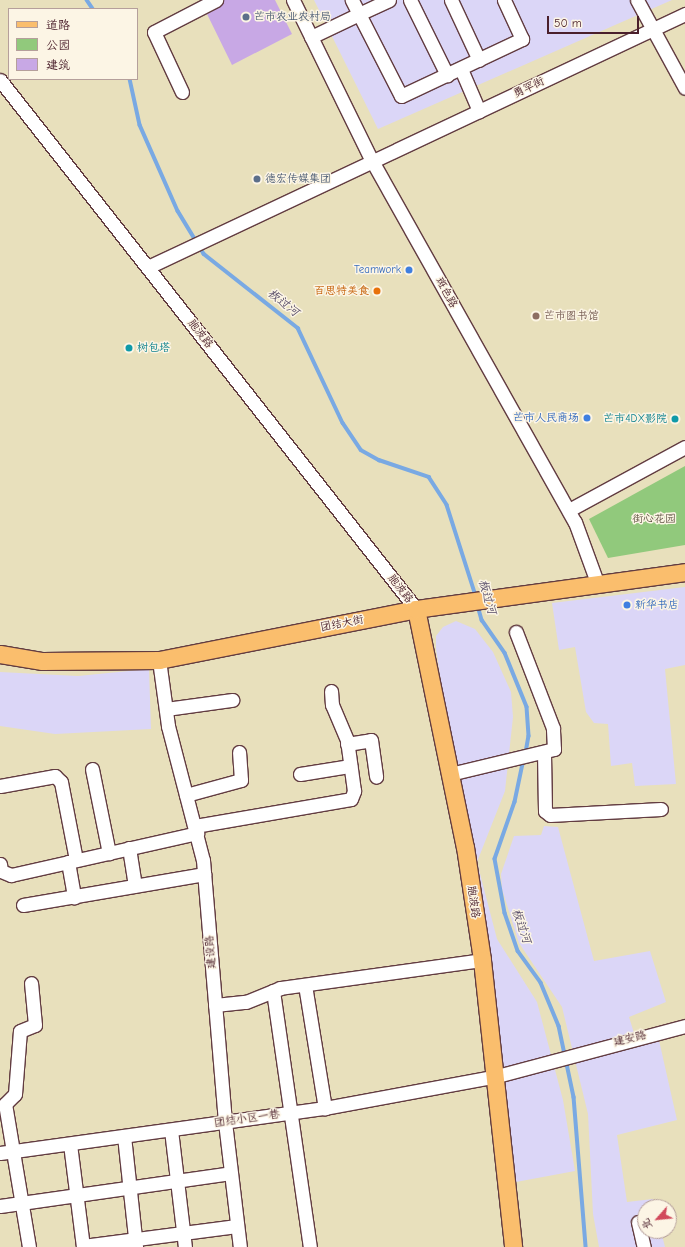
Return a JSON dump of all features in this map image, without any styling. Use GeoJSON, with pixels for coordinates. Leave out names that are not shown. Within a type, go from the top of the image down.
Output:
{"type":"FeatureCollection","features":[{"type":"Feature","properties":{"kind":"main road","name":"团结大街"},"geometry":{"type":"LineString","coordinates":[[0,654],[42,661],[159,660],[416,609],[504,595],[598,585],[685,572]]}},
{"type":"Feature","properties":{"kind":"main road","name":"胞波路"},"geometry":{"type":"LineString","coordinates":[[416,609],[450,774],[482,960],[493,1077],[513,1247]]}},
{"type":"Feature","properties":{"kind":"street"},"geometry":{"type":"LineString","coordinates":[[182,92],[154,32],[216,0]]}},
{"type":"Feature","properties":{"kind":"street","name":"斑色路"},"geometry":{"type":"LineString","coordinates":[[293,0],[371,159],[568,510],[598,585]]}},
{"type":"Feature","properties":{"kind":"street"},"geometry":{"type":"LineString","coordinates":[[352,0],[401,96],[522,39],[504,0]]}},
{"type":"Feature","properties":{"kind":"street"},"geometry":{"type":"LineString","coordinates":[[311,36],[389,0]]}},
{"type":"Feature","properties":{"kind":"street"},"geometry":{"type":"LineString","coordinates":[[410,0],[447,75]]}},
{"type":"Feature","properties":{"kind":"street"},"geometry":{"type":"LineString","coordinates":[[451,0],[479,60]]}},
{"type":"Feature","properties":{"kind":"street"},"geometry":{"type":"LineString","coordinates":[[638,0],[685,88]]}},
{"type":"Feature","properties":{"kind":"street","name":"勇罕街"},"geometry":{"type":"LineString","coordinates":[[148,267],[178,254],[371,159],[480,111],[685,14]]}},
{"type":"Feature","properties":{"kind":"street"},"geometry":{"type":"LineString","coordinates":[[461,69],[480,111]]}},
{"type":"Feature","properties":{"kind":"street","name":"胞波路"},"geometry":{"type":"LineString","coordinates":[[0,80],[416,609]]}},
{"type":"Feature","properties":{"kind":"street"},"geometry":{"type":"LineString","coordinates":[[568,510],[685,447]]}},
{"type":"Feature","properties":{"kind":"street"},"geometry":{"type":"LineString","coordinates":[[450,774],[508,762],[541,754],[554,749],[553,728],[516,632]]}},
{"type":"Feature","properties":{"kind":"street","name":"建设路"},"geometry":{"type":"LineString","coordinates":[[159,660],[166,709],[186,795],[196,830],[204,874],[225,1122],[240,1247]]}},
{"type":"Feature","properties":{"kind":"street"},"geometry":{"type":"LineString","coordinates":[[0,864],[1,871],[10,875],[109,853],[196,830],[351,798],[354,791],[347,744],[332,706],[331,691]]}},
{"type":"Feature","properties":{"kind":"street"},"geometry":{"type":"LineString","coordinates":[[166,709],[232,700]]}},
{"type":"Feature","properties":{"kind":"street"},"geometry":{"type":"LineString","coordinates":[[347,744],[371,740],[376,777]]}},
{"type":"Feature","properties":{"kind":"street"},"geometry":{"type":"LineString","coordinates":[[186,795],[241,780],[239,752]]}},
{"type":"Feature","properties":{"kind":"street"},"geometry":{"type":"LineString","coordinates":[[541,754],[545,811],[550,815],[661,809]]}},
{"type":"Feature","properties":{"kind":"street"},"geometry":{"type":"LineString","coordinates":[[300,774],[350,766]]}},
{"type":"Feature","properties":{"kind":"street"},"geometry":{"type":"LineString","coordinates":[[92,769],[109,853]]}},
{"type":"Feature","properties":{"kind":"street"},"geometry":{"type":"LineString","coordinates":[[0,786],[55,776],[61,782],[72,861],[74,897]]}},
{"type":"Feature","properties":{"kind":"street"},"geometry":{"type":"LineString","coordinates":[[129,848],[135,886]]}},
{"type":"Feature","properties":{"kind":"street"},"geometry":{"type":"LineString","coordinates":[[23,905],[204,874]]}},
{"type":"Feature","properties":{"kind":"street"},"geometry":{"type":"LineString","coordinates":[[215,1005],[246,1002],[273,991],[305,985],[482,960]]}},
{"type":"Feature","properties":{"kind":"street"},"geometry":{"type":"LineString","coordinates":[[29,1247],[22,1203],[6,1152],[6,1104],[14,1094],[20,1031],[35,1025],[31,982]]}},
{"type":"Feature","properties":{"kind":"street"},"geometry":{"type":"LineString","coordinates":[[305,985],[324,1108]]}},
{"type":"Feature","properties":{"kind":"street"},"geometry":{"type":"LineString","coordinates":[[273,991],[289,1113],[310,1247]]}},
{"type":"Feature","properties":{"kind":"street","name":"建安路"},"geometry":{"type":"LineString","coordinates":[[493,1077],[574,1053],[685,1026]]}},
{"type":"Feature","properties":{"kind":"street","name":"团结小区一巷"},"geometry":{"type":"LineString","coordinates":[[6,1152],[324,1108],[493,1077]]}},
{"type":"Feature","properties":{"kind":"street"},"geometry":{"type":"LineString","coordinates":[[171,1130],[185,1247]]}},
{"type":"Feature","properties":{"kind":"street"},"geometry":{"type":"LineString","coordinates":[[124,1136],[136,1243]]}},
{"type":"Feature","properties":{"kind":"street"},"geometry":{"type":"LineString","coordinates":[[70,1144],[83,1246],[136,1243],[183,1233],[237,1226]]}},
{"type":"Feature","properties":{"kind":"street"},"geometry":{"type":"LineString","coordinates":[[0,1206],[231,1173]]}},
{"type":"Feature","properties":{"kind":"shaded area"},"geometry":{"type":"Polygon","coordinates":[[[314,0],[672,0],[378,129],[314,0]]]}},
{"type":"Feature","properties":{"kind":"shaded area"},"geometry":{"type":"Polygon","coordinates":[[[685,587],[685,665],[665,669],[676,784],[635,786],[632,763],[611,766],[608,724],[594,723],[586,712],[575,647],[559,650],[552,603],[685,587]]]}},
{"type":"Feature","properties":{"kind":"shaded area"},"geometry":{"type":"Polygon","coordinates":[[[456,621],[475,629],[493,652],[511,692],[513,717],[505,791],[477,862],[497,939],[537,1002],[563,1100],[575,1171],[516,1182],[436,649],[436,636],[443,627],[456,621]]]}},
{"type":"Feature","properties":{"kind":"shaded area"},"geometry":{"type":"Polygon","coordinates":[[[149,669],[151,729],[55,734],[0,726],[0,672],[78,676],[149,669]]]}},
{"type":"Feature","properties":{"kind":"shaded area"},"geometry":{"type":"Polygon","coordinates":[[[544,826],[558,827],[594,961],[650,951],[666,1002],[629,1017],[634,1033],[656,1027],[677,1120],[617,1135],[627,1202],[637,1201],[637,1239],[663,1239],[665,1247],[599,1247],[593,1214],[588,1114],[562,1007],[519,943],[502,889],[501,874],[514,836],[541,835],[544,826]]]}},
{"type":"Feature","properties":{"kind":"green space","name":"街心花园"},"geometry":{"type":"Polygon","coordinates":[[[685,466],[685,545],[608,558],[589,519],[685,466]]]}},
{"type":"Feature","properties":{"kind":"building","name":"芒市农业农村局"},"geometry":{"type":"Polygon","coordinates":[[[224,0],[275,0],[292,34],[232,65],[207,14],[220,7],[224,0]]]}},
{"type":"Feature","properties":{"kind":"waterway","name":"板过河"},"geometry":{"type":"LineString","coordinates":[[87,0],[92,8]]}},
{"type":"Feature","properties":{"kind":"waterway","name":"板过河"},"geometry":{"type":"LineString","coordinates":[[130,80],[140,125],[178,211],[204,254],[298,328],[343,423],[361,450],[379,460],[429,477],[447,505],[476,596]]}},
{"type":"Feature","properties":{"kind":"waterway","name":"板过河"},"geometry":{"type":"LineString","coordinates":[[478,606],[482,620],[505,653],[527,707],[529,736],[526,753]]}},
{"type":"Feature","properties":{"kind":"waterway","name":"板过河"},"geometry":{"type":"LineString","coordinates":[[524,759],[515,802],[495,859],[505,913],[518,951],[541,983],[559,1026],[574,1097],[586,1247]]}},
{"type":"Feature","properties":{"kind":"place","name":"芒市农业农村局"},"geometry":{"type":"Point","coordinates":[246,17]}},
{"type":"Feature","properties":{"kind":"place","name":"德宏传媒集团"},"geometry":{"type":"Point","coordinates":[257,179]}},
{"type":"Feature","properties":{"kind":"place","name":"Teamwork"},"geometry":{"type":"Point","coordinates":[409,270]}},
{"type":"Feature","properties":{"kind":"place","name":"百思特美食"},"geometry":{"type":"Point","coordinates":[377,291]}},
{"type":"Feature","properties":{"kind":"place","name":"芒市图书馆"},"geometry":{"type":"Point","coordinates":[536,316]}},
{"type":"Feature","properties":{"kind":"place","name":"树包塔"},"geometry":{"type":"Point","coordinates":[129,348]}},
{"type":"Feature","properties":{"kind":"place","name":"芒市人民商场"},"geometry":{"type":"Point","coordinates":[587,418]}},
{"type":"Feature","properties":{"kind":"place","name":"芒市4DX影院"},"geometry":{"type":"Point","coordinates":[675,419]}},
{"type":"Feature","properties":{"kind":"place","name":"新华书店"},"geometry":{"type":"Point","coordinates":[627,605]}}]}
